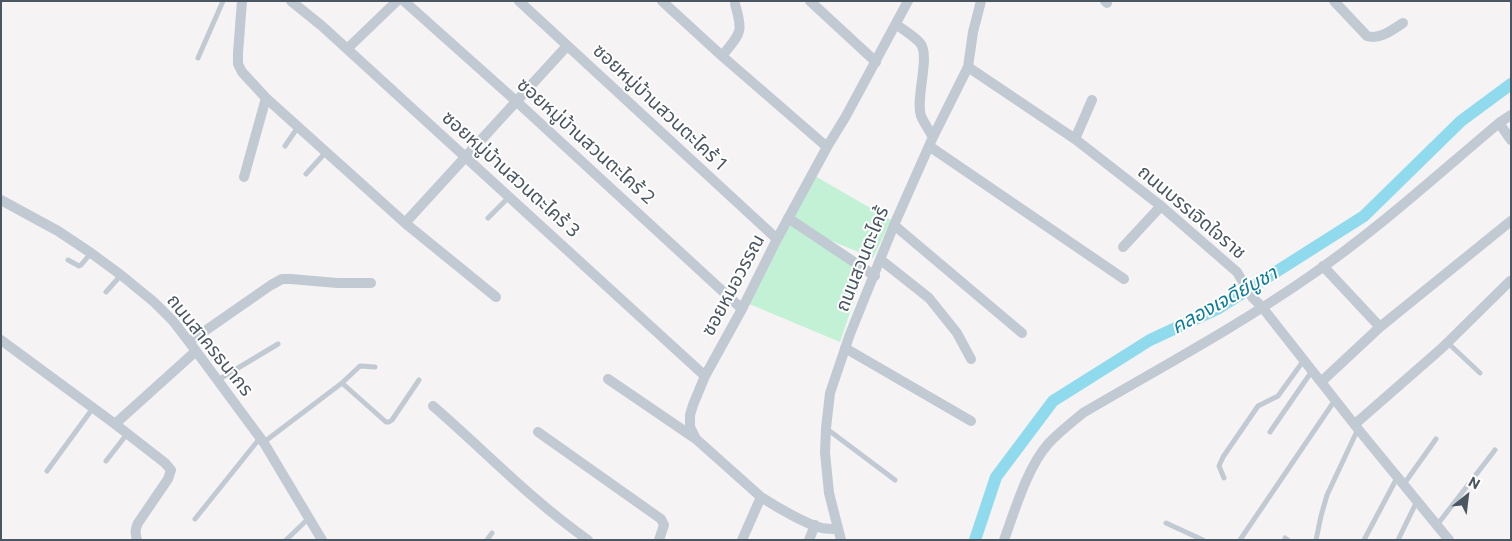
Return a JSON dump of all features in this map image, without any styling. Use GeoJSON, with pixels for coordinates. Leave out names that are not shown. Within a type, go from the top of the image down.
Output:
{"type":"FeatureCollection","features":[{"type":"Feature","properties":{"kind":"street"},"geometry":{"type":"LineString","coordinates":[[242,1],[238,64],[242,72],[266,98],[405,223],[496,298]]}},
{"type":"Feature","properties":{"kind":"street","name":"ซอยหมู่บ้านสวนตะไคร้ 3"},"geometry":{"type":"LineString","coordinates":[[291,1],[322,26],[705,376]]}},
{"type":"Feature","properties":{"kind":"street"},"geometry":{"type":"LineString","coordinates":[[347,49],[397,1]]}},
{"type":"Feature","properties":{"kind":"street","name":"ซอยหมู่บ้านสวนตะไคร้ 2"},"geometry":{"type":"LineString","coordinates":[[404,1],[742,308]]}},
{"type":"Feature","properties":{"kind":"street","name":"ซอยหมู่บ้านสวนตะไคร้ 1"},"geometry":{"type":"LineString","coordinates":[[519,1],[777,239]]}},
{"type":"Feature","properties":{"kind":"street"},"geometry":{"type":"LineString","coordinates":[[662,1],[826,146]]}},
{"type":"Feature","properties":{"kind":"street"},"geometry":{"type":"LineString","coordinates":[[810,1],[876,62]]}},
{"type":"Feature","properties":{"kind":"street","name":"ซอยหมอวรรณ"},"geometry":{"type":"LineString","coordinates":[[696,439],[690,427],[690,415],[705,376],[826,146],[846,116],[908,1]]}},
{"type":"Feature","properties":{"kind":"street","name":"ถนนสวนตะไคร้"},"geometry":{"type":"LineString","coordinates":[[841,540],[829,493],[825,453],[830,393],[845,348],[894,226],[931,141],[968,67],[973,32],[981,1]]}},
{"type":"Feature","properties":{"kind":"street"},"geometry":{"type":"LineString","coordinates":[[1334,1],[1367,36],[1374,38],[1381,36],[1403,23]]}},
{"type":"Feature","properties":{"kind":"street"},"geometry":{"type":"LineString","coordinates":[[722,56],[737,37],[740,29],[735,4]]}},
{"type":"Feature","properties":{"kind":"street"},"geometry":{"type":"LineString","coordinates":[[896,24],[921,44],[924,50],[921,116],[931,141],[1124,279]]}},
{"type":"Feature","properties":{"kind":"street"},"geometry":{"type":"LineString","coordinates":[[405,223],[567,46]]}},
{"type":"Feature","properties":{"kind":"street","name":"ถนนบรรเจิดใจราช"},"geometry":{"type":"LineString","coordinates":[[968,67],[1075,139],[1161,206],[1237,272],[1252,297],[1449,540]]}},
{"type":"Feature","properties":{"kind":"street"},"geometry":{"type":"LineString","coordinates":[[244,177],[266,98]]}},
{"type":"Feature","properties":{"kind":"street"},"geometry":{"type":"LineString","coordinates":[[1075,139],[1092,100]]}},
{"type":"Feature","properties":{"kind":"street"},"geometry":{"type":"LineString","coordinates":[[1004,540],[1035,462],[1046,446],[1059,433],[1083,413],[1262,307],[1323,266],[1414,196],[1499,123],[1511,115]]}},
{"type":"Feature","properties":{"kind":"street"},"geometry":{"type":"LineString","coordinates":[[1499,123],[1511,140]]}},
{"type":"Feature","properties":{"kind":"street","name":"ถนนสาครธนากร"},"geometry":{"type":"LineString","coordinates":[[1,200],[58,231],[91,253],[154,302],[173,321],[262,440],[322,540]]}},
{"type":"Feature","properties":{"kind":"street"},"geometry":{"type":"LineString","coordinates":[[1123,247],[1161,206]]}},
{"type":"Feature","properties":{"kind":"street"},"geometry":{"type":"LineString","coordinates":[[788,218],[875,276]]}},
{"type":"Feature","properties":{"kind":"street"},"geometry":{"type":"LineString","coordinates":[[1321,382],[1380,327],[1511,221]]}},
{"type":"Feature","properties":{"kind":"street"},"geometry":{"type":"LineString","coordinates":[[894,226],[1022,333]]}},
{"type":"Feature","properties":{"kind":"street"},"geometry":{"type":"LineString","coordinates":[[881,260],[929,298],[957,333],[971,359]]}},
{"type":"Feature","properties":{"kind":"street"},"geometry":{"type":"LineString","coordinates":[[1323,266],[1380,327]]}},
{"type":"Feature","properties":{"kind":"street"},"geometry":{"type":"LineString","coordinates":[[189,342],[282,279],[337,283],[371,283]]}},
{"type":"Feature","properties":{"kind":"street"},"geometry":{"type":"LineString","coordinates":[[1357,426],[1447,343],[1510,281]]}},
{"type":"Feature","properties":{"kind":"street"},"geometry":{"type":"LineString","coordinates":[[1,340],[165,462],[171,470],[168,479],[138,523],[135,534],[137,540]]}},
{"type":"Feature","properties":{"kind":"street"},"geometry":{"type":"LineString","coordinates":[[845,348],[971,421]]}},
{"type":"Feature","properties":{"kind":"street"},"geometry":{"type":"LineString","coordinates":[[115,424],[196,350]]}},
{"type":"Feature","properties":{"kind":"street"},"geometry":{"type":"LineString","coordinates":[[608,379],[696,439],[761,497],[773,505],[822,528],[838,529]]}},
{"type":"Feature","properties":{"kind":"street"},"geometry":{"type":"LineString","coordinates":[[433,406],[531,494],[573,530],[588,540]]}},
{"type":"Feature","properties":{"kind":"street"},"geometry":{"type":"LineString","coordinates":[[538,432],[661,520],[664,525],[659,540]]}},
{"type":"Feature","properties":{"kind":"street"},"geometry":{"type":"LineString","coordinates":[[742,540],[761,497]]}},
{"type":"Feature","properties":{"kind":"street"},"geometry":{"type":"LineString","coordinates":[[809,540],[815,525]]}},
{"type":"Feature","properties":{"kind":"lane"},"geometry":{"type":"LineString","coordinates":[[198,58],[223,1]]}},
{"type":"Feature","properties":{"kind":"lane"},"geometry":{"type":"LineString","coordinates":[[285,146],[298,127]]}},
{"type":"Feature","properties":{"kind":"lane"},"geometry":{"type":"LineString","coordinates":[[306,174],[326,152]]}},
{"type":"Feature","properties":{"kind":"lane"},"geometry":{"type":"LineString","coordinates":[[488,218],[509,196]]}},
{"type":"Feature","properties":{"kind":"lane"},"geometry":{"type":"LineString","coordinates":[[68,260],[79,266],[82,265],[91,253]]}},
{"type":"Feature","properties":{"kind":"lane"},"geometry":{"type":"LineString","coordinates":[[106,292],[121,275]]}},
{"type":"Feature","properties":{"kind":"lane"},"geometry":{"type":"LineString","coordinates":[[1447,343],[1480,373]]}},
{"type":"Feature","properties":{"kind":"lane"},"geometry":{"type":"LineString","coordinates":[[218,380],[278,344]]}},
{"type":"Feature","properties":{"kind":"lane"},"geometry":{"type":"LineString","coordinates":[[1224,478],[1218,466],[1223,457],[1258,406],[1278,396],[1304,360]]}},
{"type":"Feature","properties":{"kind":"lane"},"geometry":{"type":"LineString","coordinates":[[195,519],[262,440],[342,383],[360,366],[375,367]]}},
{"type":"Feature","properties":{"kind":"lane"},"geometry":{"type":"LineString","coordinates":[[1270,432],[1312,370]]}},
{"type":"Feature","properties":{"kind":"lane"},"geometry":{"type":"LineString","coordinates":[[342,383],[386,422],[389,422],[418,380]]}},
{"type":"Feature","properties":{"kind":"lane"},"geometry":{"type":"LineString","coordinates":[[1240,540],[1336,400]]}},
{"type":"Feature","properties":{"kind":"lane"},"geometry":{"type":"LineString","coordinates":[[47,471],[93,408]]}},
{"type":"Feature","properties":{"kind":"lane"},"geometry":{"type":"LineString","coordinates":[[1316,540],[1327,495],[1357,426]]}},
{"type":"Feature","properties":{"kind":"lane"},"geometry":{"type":"LineString","coordinates":[[826,428],[895,480]]}},
{"type":"Feature","properties":{"kind":"lane"},"geometry":{"type":"LineString","coordinates":[[106,461],[127,433]]}},
{"type":"Feature","properties":{"kind":"lane"},"geometry":{"type":"LineString","coordinates":[[1364,540],[1401,480],[1436,439]]}},
{"type":"Feature","properties":{"kind":"lane"},"geometry":{"type":"LineString","coordinates":[[1437,525],[1495,450]]}},
{"type":"Feature","properties":{"kind":"lane"},"geometry":{"type":"LineString","coordinates":[[1398,540],[1418,500]]}},
{"type":"Feature","properties":{"kind":"lane"},"geometry":{"type":"LineString","coordinates":[[286,540],[309,518]]}},
{"type":"Feature","properties":{"kind":"lane"},"geometry":{"type":"LineString","coordinates":[[1166,523],[1203,540]]}},
{"type":"Feature","properties":{"kind":"lane"},"geometry":{"type":"LineString","coordinates":[[487,540],[492,532]]}},
{"type":"Feature","properties":{"kind":"green space"},"geometry":{"type":"Polygon","coordinates":[[[815,176],[891,220],[873,258],[793,225],[863,274],[840,342],[747,303],[815,176]]]}},
{"type":"Feature","properties":{"kind":"waterway","name":"คลองเจดีย์บูชา"},"geometry":{"type":"LineString","coordinates":[[975,540],[996,477],[1053,401],[1150,340],[1219,308],[1364,216],[1461,121],[1511,84]]}}]}
